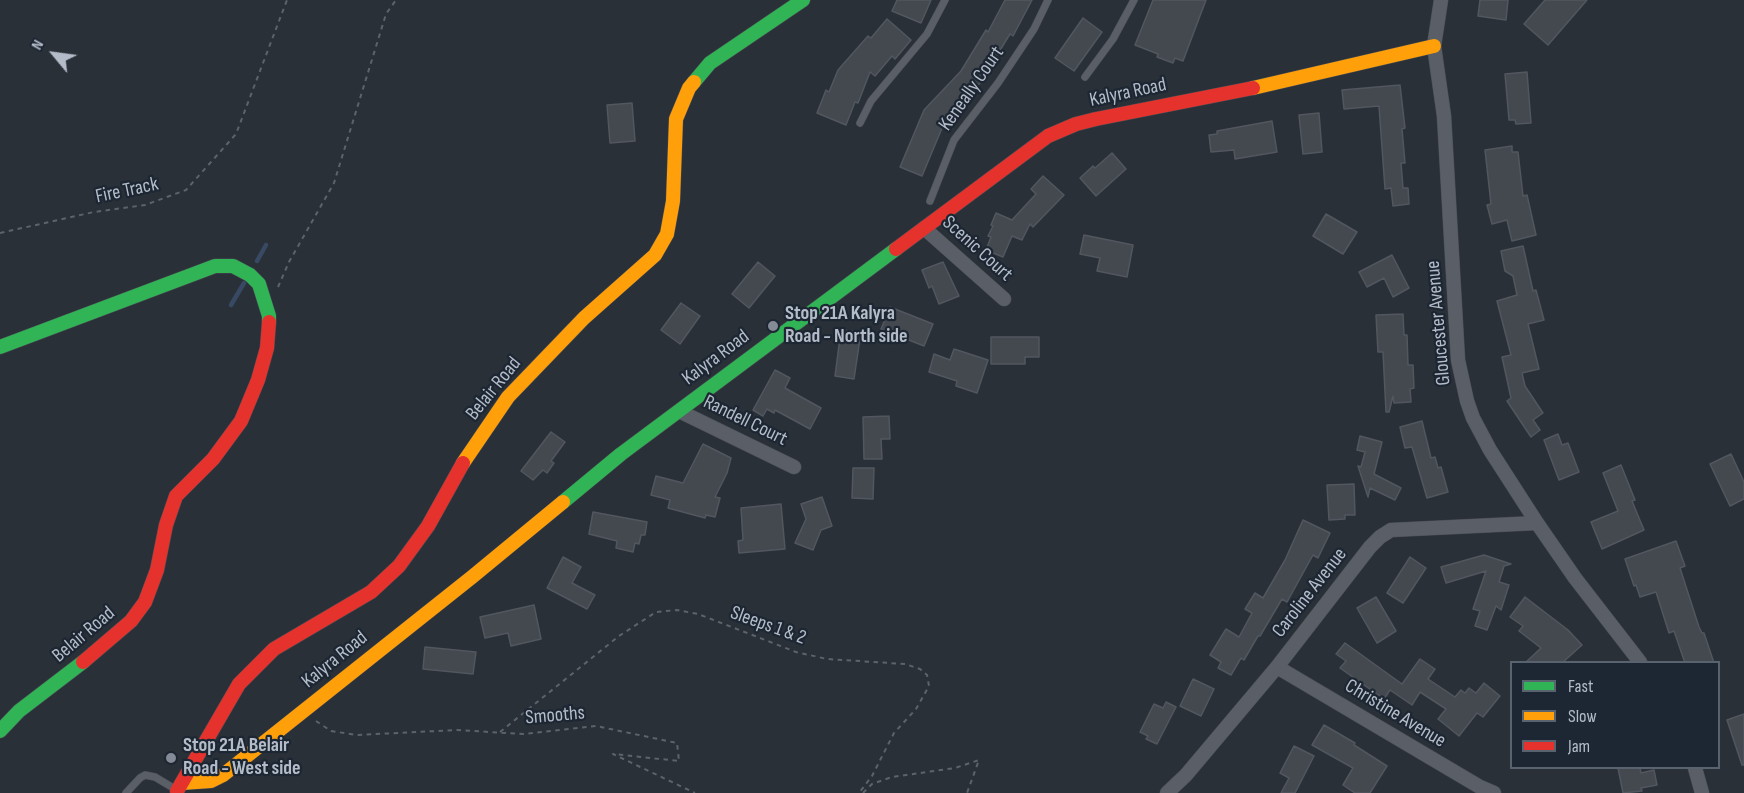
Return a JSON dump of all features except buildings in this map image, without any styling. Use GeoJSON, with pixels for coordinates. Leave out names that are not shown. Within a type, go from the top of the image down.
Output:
{"type":"FeatureCollection","features":[{"type":"Feature","properties":{"kind":"main road","name":"Belair Road"},"geometry":{"type":"LineString","coordinates":[[178,789],[239,684],[274,649],[371,592],[399,566],[429,526],[469,452],[508,397],[584,318],[655,255],[667,234],[674,201],[676,119],[689,87],[711,63],[803,0]]}},
{"type":"Feature","properties":{"kind":"main road","name":"Kalyra Road"},"geometry":{"type":"LineString","coordinates":[[178,789],[211,781],[222,775],[472,577],[568,496],[1048,136],[1076,124],[1267,85],[1434,46]]}},
{"type":"Feature","properties":{"kind":"main road","name":"Belair Road"},"geometry":{"type":"LineString","coordinates":[[0,347],[215,266],[233,266],[250,275],[259,284],[268,310],[267,348],[258,380],[241,422],[213,459],[176,496],[166,525],[157,570],[145,602],[131,621],[19,711],[0,731]]}},
{"type":"Feature","properties":{"kind":"street","name":"Gloucester Avenue"},"geometry":{"type":"LineString","coordinates":[[1441,0],[1434,46],[1444,116],[1458,360],[1462,382],[1481,435],[1537,524],[1638,661]]}},
{"type":"Feature","properties":{"kind":"street","name":"Scenic Court"},"geometry":{"type":"LineString","coordinates":[[924,228],[1004,299]]}},
{"type":"Feature","properties":{"kind":"street","name":"Randell Court"},"geometry":{"type":"LineString","coordinates":[[679,411],[794,467]]}},
{"type":"Feature","properties":{"kind":"street","name":"Caroline Avenue"},"geometry":{"type":"LineString","coordinates":[[1167,793],[1186,775],[1277,667],[1370,547],[1391,530],[1537,524]]}},
{"type":"Feature","properties":{"kind":"street","name":"Christine Avenue"},"geometry":{"type":"LineString","coordinates":[[1277,667],[1480,787],[1494,793]]}},
{"type":"Feature","properties":{"kind":"street"},"geometry":{"type":"LineString","coordinates":[[1695,769],[1702,793]]}},
{"type":"Feature","properties":{"kind":"lane"},"geometry":{"type":"LineString","coordinates":[[860,123],[871,101],[927,34],[945,0]]}},
{"type":"Feature","properties":{"kind":"lane","name":"Keneally Court"},"geometry":{"type":"LineString","coordinates":[[930,201],[954,140],[998,83],[1034,29],[1048,0]]}},
{"type":"Feature","properties":{"kind":"lane"},"geometry":{"type":"LineString","coordinates":[[1085,77],[1113,39],[1134,0]]}},
{"type":"Feature","properties":{"kind":"lane"},"geometry":{"type":"LineString","coordinates":[[126,793],[145,775],[155,777],[178,789]]}},
{"type":"Feature","properties":{"kind":"path","name":"Fire Track"},"geometry":{"type":"LineString","coordinates":[[0,233],[94,212],[145,205],[186,190],[236,134],[287,0]]}},
{"type":"Feature","properties":{"kind":"path"},"geometry":{"type":"LineString","coordinates":[[268,310],[289,262],[334,183],[386,14],[396,0]]}},
{"type":"Feature","properties":{"kind":"path","name":"Sleeps 1 & 2"},"geometry":{"type":"LineString","coordinates":[[500,732],[619,636],[656,612],[677,609],[796,652],[827,659],[905,664],[920,669],[927,675],[929,686],[916,709],[894,733],[861,793]]}},
{"type":"Feature","properties":{"kind":"path","name":"Smooths"},"geometry":{"type":"LineString","coordinates":[[302,712],[332,731],[357,735],[457,730],[523,734],[596,726],[677,743],[679,761],[613,754],[695,793]]}},
{"type":"Feature","properties":{"kind":"path"},"geometry":{"type":"LineString","coordinates":[[861,793],[872,784],[892,777],[955,768],[979,760],[967,793]]}},
{"type":"Feature","properties":{"kind":"waterway"},"geometry":{"type":"LineString","coordinates":[[257,261],[266,245]]}},
{"type":"Feature","properties":{"kind":"waterway"},"geometry":{"type":"LineString","coordinates":[[231,305],[244,283]]}},
{"type":"Feature","properties":{"kind":"traffic: fast"},"geometry":{"type":"LineString","coordinates":[[694,82],[710,63],[803,0]]}},
{"type":"Feature","properties":{"kind":"traffic: fast"},"geometry":{"type":"LineString","coordinates":[[563,502],[621,454],[896,249]]}},
{"type":"Feature","properties":{"kind":"traffic: fast"},"geometry":{"type":"LineString","coordinates":[[0,347],[215,266],[233,266],[250,275],[259,284],[269,322]]}},
{"type":"Feature","properties":{"kind":"traffic: fast"},"geometry":{"type":"LineString","coordinates":[[0,731],[19,711],[83,662]]}},
{"type":"Feature","properties":{"kind":"traffic: slow"},"geometry":{"type":"LineString","coordinates":[[1253,88],[1434,46]]}},
{"type":"Feature","properties":{"kind":"traffic: slow"},"geometry":{"type":"LineString","coordinates":[[463,463],[508,397],[584,318],[655,255],[667,234],[673,201],[676,119],[689,88],[694,82]]}},
{"type":"Feature","properties":{"kind":"traffic: slow"},"geometry":{"type":"LineString","coordinates":[[182,783],[211,781],[223,775],[563,502]]}},
{"type":"Feature","properties":{"kind":"traffic: jam"},"geometry":{"type":"LineString","coordinates":[[896,249],[1048,136],[1076,124],[1096,119],[1253,88]]}},
{"type":"Feature","properties":{"kind":"traffic: jam"},"geometry":{"type":"LineString","coordinates":[[83,662],[131,621],[145,602],[157,570],[166,525],[176,496],[213,459],[241,421],[258,380],[267,348],[269,322]]}},
{"type":"Feature","properties":{"kind":"traffic: jam"},"geometry":{"type":"LineString","coordinates":[[177,791],[239,684],[274,649],[371,592],[399,566],[428,526],[463,463]]}},
{"type":"Feature","properties":{"kind":"place","name":"Stop 21A Kalyra Road - North side"},"geometry":{"type":"Point","coordinates":[773,326]}},
{"type":"Feature","properties":{"kind":"place","name":"Stop 21A Belair Road - West side"},"geometry":{"type":"Point","coordinates":[171,758]}}]}
